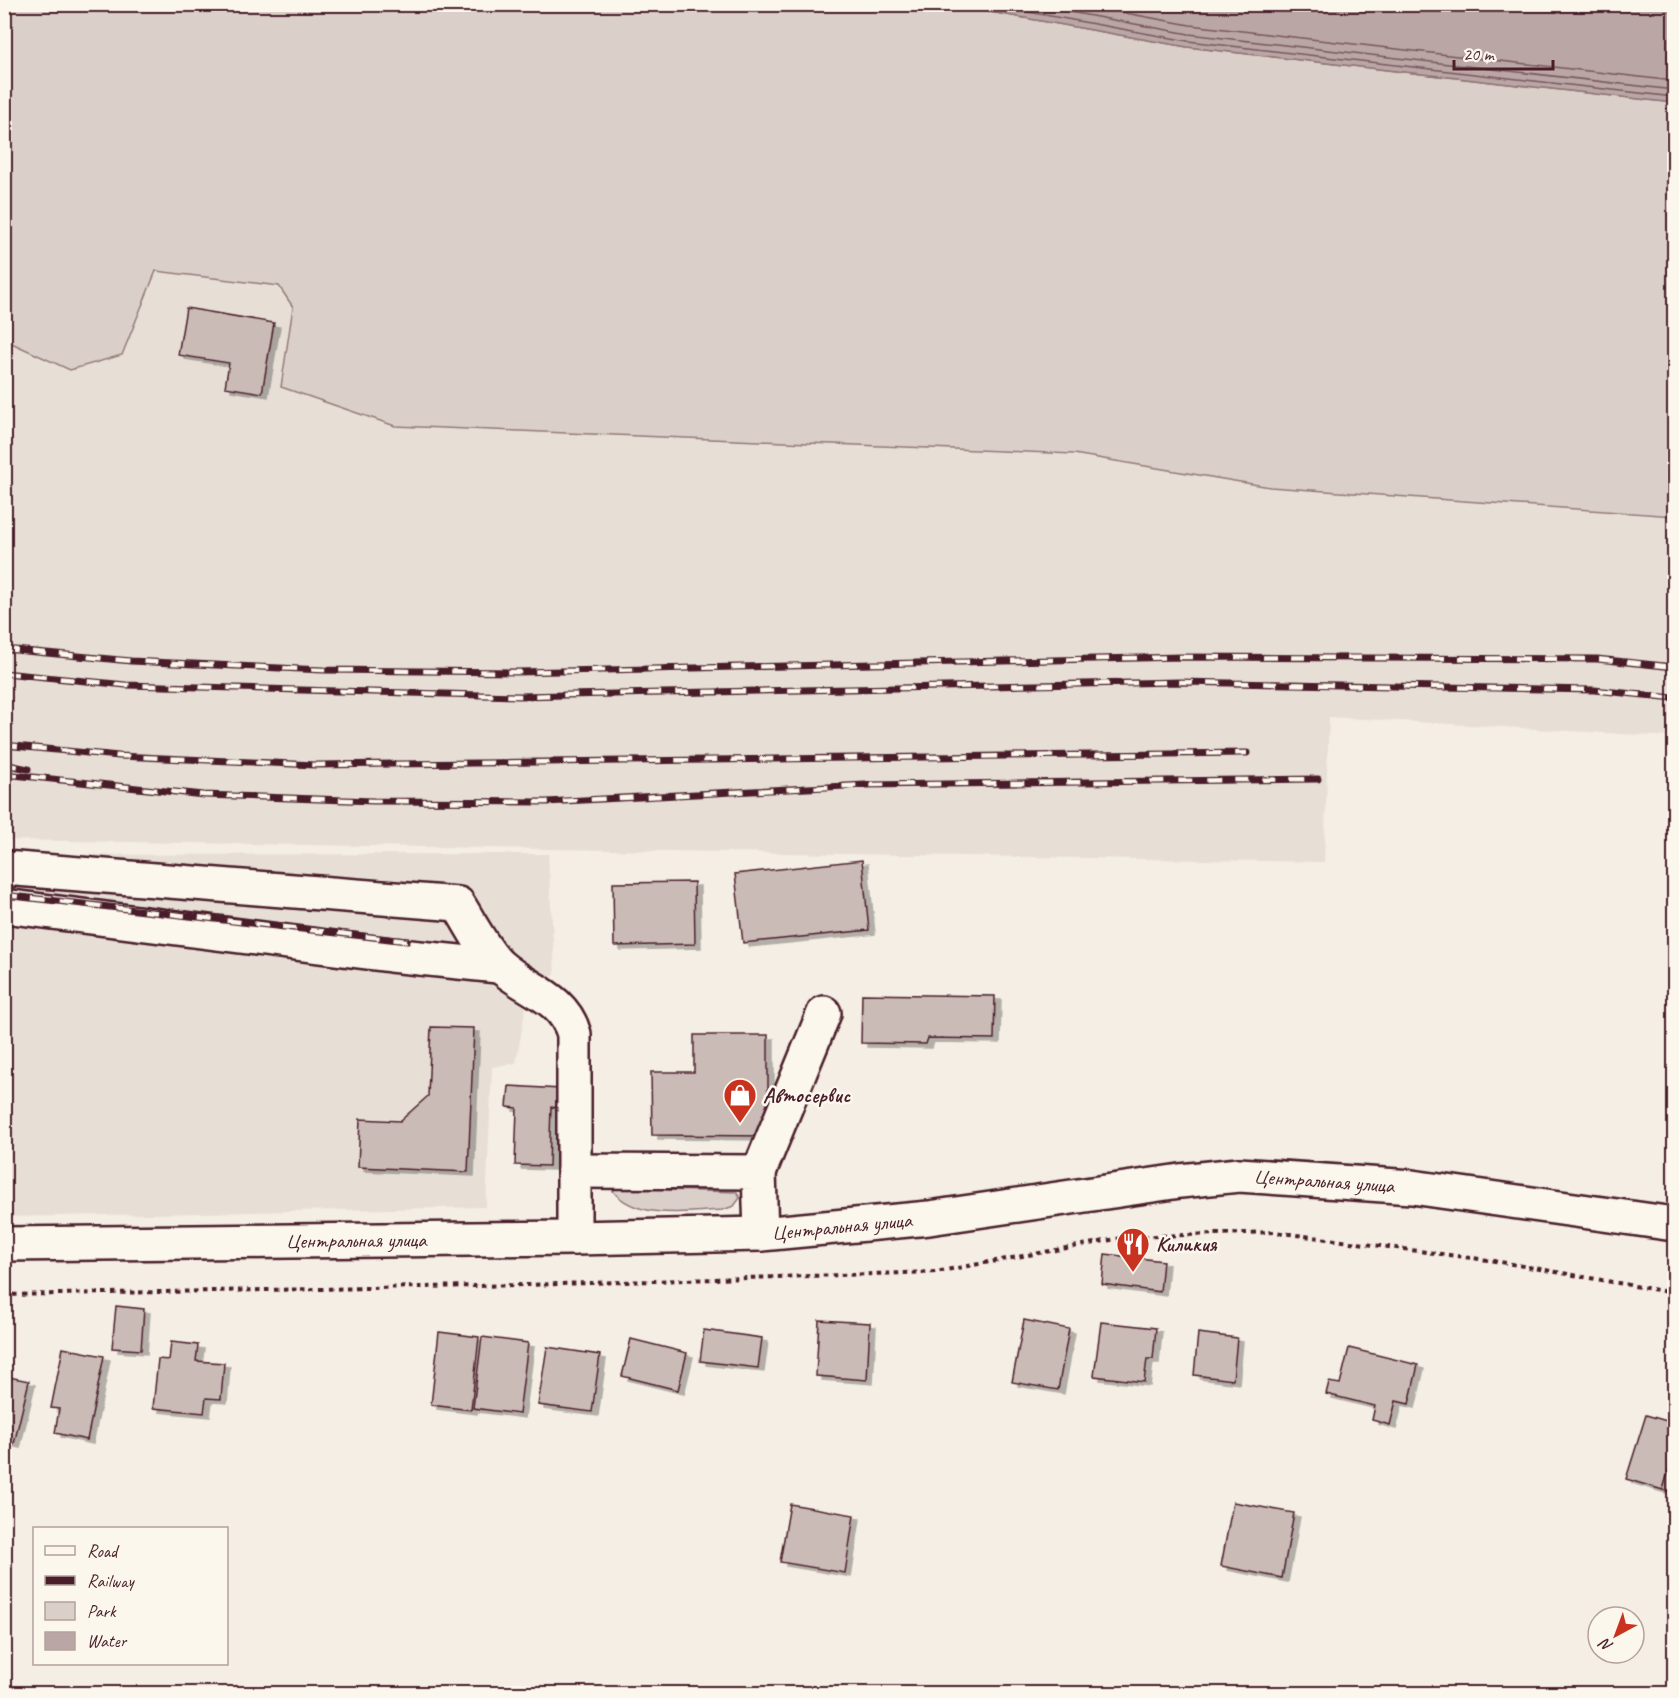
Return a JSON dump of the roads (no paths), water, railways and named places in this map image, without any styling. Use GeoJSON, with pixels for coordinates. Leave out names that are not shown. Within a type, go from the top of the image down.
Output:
{"type":"FeatureCollection","features":[{"type":"Feature","properties":{"kind":"main road"},"geometry":{"type":"LineString","coordinates":[[4,868],[458,904],[498,966],[556,1002],[571,1024],[574,1034],[574,1239]]}},
{"type":"Feature","properties":{"kind":"main road"},"geometry":{"type":"LineString","coordinates":[[4,906],[390,955],[498,966]]}},
{"type":"Feature","properties":{"kind":"main road"},"geometry":{"type":"LineString","coordinates":[[761,1234],[759,1172],[824,1013]]}},
{"type":"Feature","properties":{"kind":"main road"},"geometry":{"type":"LineString","coordinates":[[574,1171],[759,1172]]}},
{"type":"Feature","properties":{"kind":"main road","name":"Центральная улица"},"geometry":{"type":"LineString","coordinates":[[4,1244],[574,1239],[761,1234],[929,1218],[1180,1180],[1239,1175],[1412,1187],[1674,1224]]}},
{"type":"Feature","properties":{"kind":"water"},"geometry":{"type":"Polygon","coordinates":[[[951,5],[1674,5],[1674,103],[1187,47],[951,5]]]}},
{"type":"Feature","properties":{"kind":"railway"},"geometry":{"type":"LineString","coordinates":[[4,649],[131,661],[323,670],[517,672],[1182,657],[1597,659],[1674,667]]}},
{"type":"Feature","properties":{"kind":"railway"},"geometry":{"type":"LineString","coordinates":[[4,673],[126,685],[518,696],[1180,682],[1594,690],[1674,698]]}},
{"type":"Feature","properties":{"kind":"railway"},"geometry":{"type":"LineString","coordinates":[[4,745],[119,756],[315,765],[1247,753]]}},
{"type":"Feature","properties":{"kind":"railway"},"geometry":{"type":"LineString","coordinates":[[4,764],[28,769]]}},
{"type":"Feature","properties":{"kind":"railway"},"geometry":{"type":"LineString","coordinates":[[4,774],[204,795],[374,801],[546,802],[865,785],[1318,779]]}},
{"type":"Feature","properties":{"kind":"railway"},"geometry":{"type":"LineString","coordinates":[[4,895],[407,941]]}},
{"type":"Feature","properties":{"kind":"place","name":"Автосервис"},"geometry":{"type":"Point","coordinates":[740,1124]}},
{"type":"Feature","properties":{"kind":"place","name":"Киликия"},"geometry":{"type":"Point","coordinates":[1133,1273]}}]}
